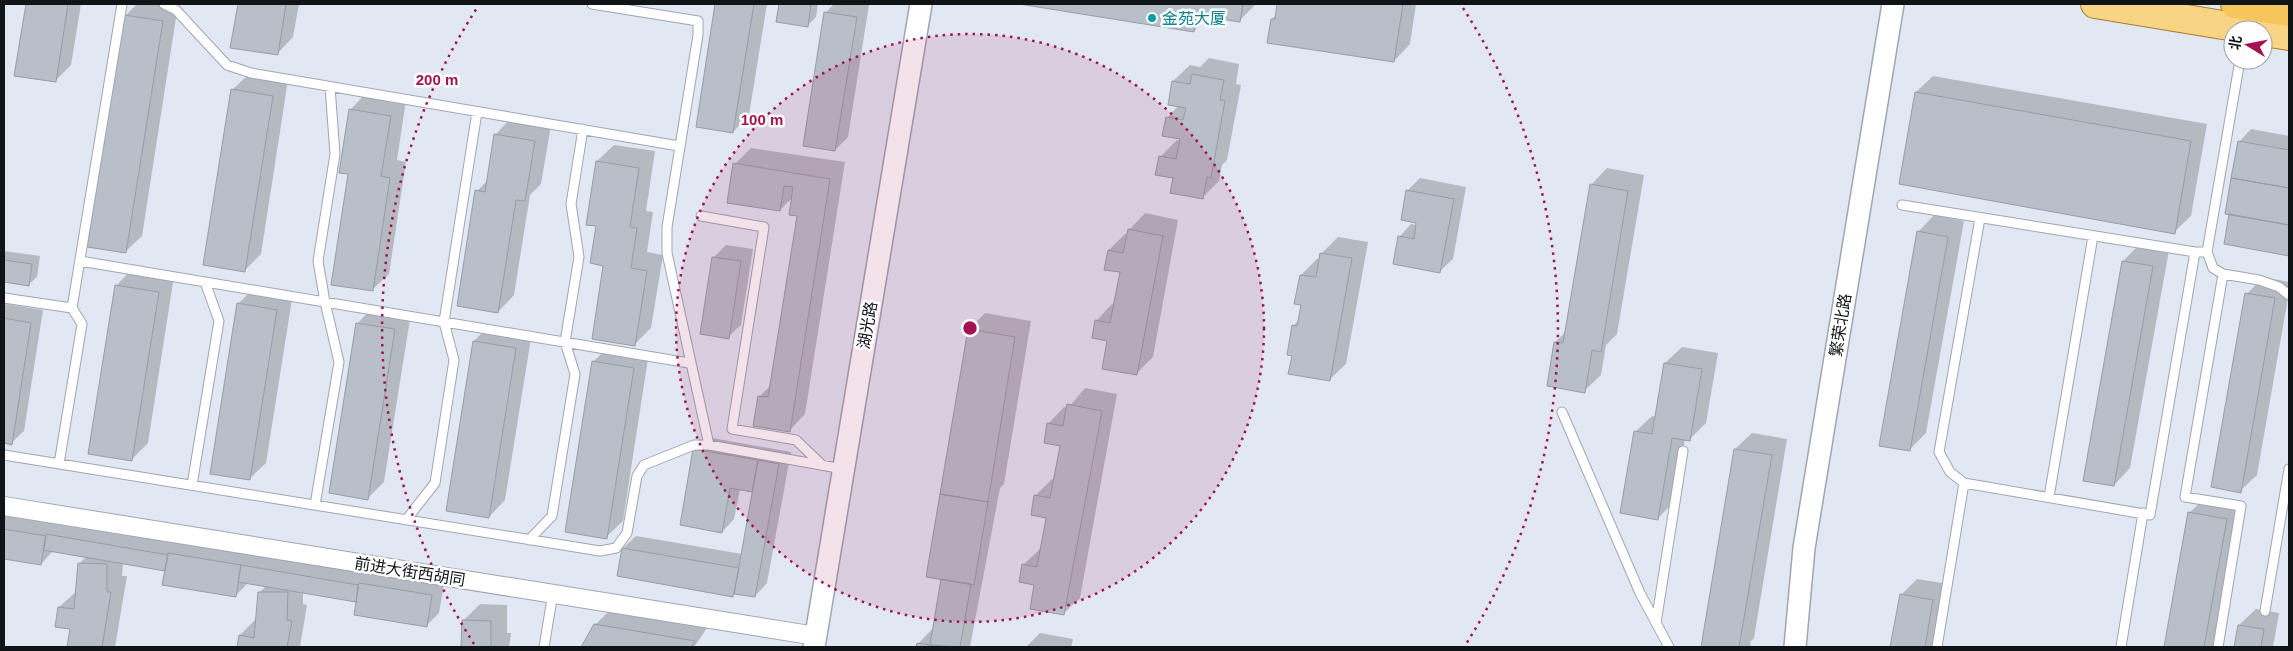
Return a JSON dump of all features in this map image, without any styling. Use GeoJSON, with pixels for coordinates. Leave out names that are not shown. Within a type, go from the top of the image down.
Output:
{"type":"FeatureCollection","features":[{"type":"Feature","properties":{"kind":"highway"},"geometry":{"type":"LineString","coordinates":[[2235,4],[2289,12]]}},
{"type":"Feature","properties":{"kind":"main road"},"geometry":{"type":"LineString","coordinates":[[2094,4],[2223,25]]}},
{"type":"Feature","properties":{"kind":"main road"},"geometry":{"type":"LineString","coordinates":[[2273,33],[2289,36]]}},
{"type":"Feature","properties":{"kind":"street","name":"湖光路"},"geometry":{"type":"LineString","coordinates":[[815,642],[833,467],[921,4]]}},
{"type":"Feature","properties":{"kind":"street","name":"繁荣北路"},"geometry":{"type":"LineString","coordinates":[[1795,647],[1804,548],[1893,4]]}},
{"type":"Feature","properties":{"kind":"street","name":"前进大街西胡同"},"geometry":{"type":"LineString","coordinates":[[4,506],[552,594],[815,642]]}},
{"type":"Feature","properties":{"kind":"lane"},"geometry":{"type":"LineString","coordinates":[[59,464],[82,324],[72,308],[122,4]]}},
{"type":"Feature","properties":{"kind":"lane"},"geometry":{"type":"LineString","coordinates":[[164,4],[176,10],[227,66],[251,73],[680,146]]}},
{"type":"Feature","properties":{"kind":"lane"},"geometry":{"type":"LineString","coordinates":[[592,4],[698,21],[698,35],[667,227],[667,253],[689,362],[709,445]]}},
{"type":"Feature","properties":{"kind":"lane"},"geometry":{"type":"LineString","coordinates":[[2238,70],[2207,252],[2213,268],[2222,274],[2259,280],[2279,287],[2289,296]]}},
{"type":"Feature","properties":{"kind":"lane"},"geometry":{"type":"LineString","coordinates":[[315,505],[339,362],[318,261],[335,154],[330,87]]}},
{"type":"Feature","properties":{"kind":"lane"},"geometry":{"type":"LineString","coordinates":[[406,520],[435,482],[454,360],[444,322],[477,112]]}},
{"type":"Feature","properties":{"kind":"lane"},"geometry":{"type":"LineString","coordinates":[[529,540],[552,516],[575,374],[565,342],[579,257],[570,204],[583,130]]}},
{"type":"Feature","properties":{"kind":"lane"},"geometry":{"type":"LineString","coordinates":[[1902,205],[2195,252],[2207,252]]}},
{"type":"Feature","properties":{"kind":"lane"},"geometry":{"type":"LineString","coordinates":[[701,216],[764,227],[732,429],[796,440],[833,467]]}},
{"type":"Feature","properties":{"kind":"lane"},"geometry":{"type":"LineString","coordinates":[[1980,218],[1939,452],[1950,472],[1964,483],[2143,514],[2150,514],[2195,252]]}},
{"type":"Feature","properties":{"kind":"lane"},"geometry":{"type":"LineString","coordinates":[[2049,498],[2093,236]]}},
{"type":"Feature","properties":{"kind":"lane"},"geometry":{"type":"LineString","coordinates":[[80,261],[689,362]]}},
{"type":"Feature","properties":{"kind":"lane"},"geometry":{"type":"LineString","coordinates":[[2218,647],[2241,506],[2185,496],[2222,274]]}},
{"type":"Feature","properties":{"kind":"lane"},"geometry":{"type":"LineString","coordinates":[[192,485],[219,321],[205,282]]}},
{"type":"Feature","properties":{"kind":"lane"},"geometry":{"type":"LineString","coordinates":[[4,298],[72,308]]}},
{"type":"Feature","properties":{"kind":"lane"},"geometry":{"type":"LineString","coordinates":[[1562,412],[1640,593],[1669,647]]}},
{"type":"Feature","properties":{"kind":"lane"},"geometry":{"type":"LineString","coordinates":[[4,455],[600,552],[616,548],[627,533],[637,476],[644,465],[694,445],[709,445],[833,467]]}},
{"type":"Feature","properties":{"kind":"lane"},"geometry":{"type":"LineString","coordinates":[[1656,623],[1683,452]]}},
{"type":"Feature","properties":{"kind":"lane"},"geometry":{"type":"LineString","coordinates":[[2265,611],[2289,470]]}},
{"type":"Feature","properties":{"kind":"lane"},"geometry":{"type":"LineString","coordinates":[[1937,647],[1964,483]]}},
{"type":"Feature","properties":{"kind":"lane"},"geometry":{"type":"LineString","coordinates":[[2121,647],[2143,514]]}},
{"type":"Feature","properties":{"kind":"lane"},"geometry":{"type":"LineString","coordinates":[[544,647],[552,594]]}},
{"type":"Feature","properties":{"kind":"building"},"geometry":{"type":"Polygon","coordinates":[[[26,4],[68,4],[56,82],[14,76],[26,4]]]}},
{"type":"Feature","properties":{"kind":"building"},"geometry":{"type":"Polygon","coordinates":[[[238,4],[286,4],[278,55],[230,48],[238,4]]]}},
{"type":"Feature","properties":{"kind":"building"},"geometry":{"type":"Polygon","coordinates":[[[715,4],[754,4],[733,133],[696,127],[715,4]]]}},
{"type":"Feature","properties":{"kind":"building"},"geometry":{"type":"Polygon","coordinates":[[[779,4],[811,4],[808,27],[776,22],[779,4]]]}},
{"type":"Feature","properties":{"kind":"building","name":"金苑大厦"},"geometry":{"type":"Polygon","coordinates":[[[1019,4],[1243,4],[1240,22],[1197,15],[1194,32],[1019,4]]]}},
{"type":"Feature","properties":{"kind":"building"},"geometry":{"type":"Polygon","coordinates":[[[1277,4],[1403,4],[1394,62],[1267,43],[1271,19],[1275,19],[1277,4]]]}},
{"type":"Feature","properties":{"kind":"building"},"geometry":{"type":"Polygon","coordinates":[[[824,12],[857,17],[835,151],[803,146],[824,12]]]}},
{"type":"Feature","properties":{"kind":"building"},"geometry":{"type":"Polygon","coordinates":[[[124,15],[163,21],[126,253],[87,247],[124,15]]]}},
{"type":"Feature","properties":{"kind":"building"},"geometry":{"type":"Polygon","coordinates":[[[1192,74],[1224,80],[1220,100],[1225,101],[1211,178],[1207,177],[1203,199],[1170,193],[1173,178],[1155,175],[1159,156],[1176,159],[1180,139],[1162,136],[1166,117],[1183,120],[1186,108],[1168,105],[1172,81],[1190,84],[1192,74]]]}},
{"type":"Feature","properties":{"kind":"building"},"geometry":{"type":"Polygon","coordinates":[[[231,89],[273,96],[245,272],[203,265],[231,89]]]}},
{"type":"Feature","properties":{"kind":"building"},"geometry":{"type":"Polygon","coordinates":[[[1915,92],[2191,141],[2175,234],[1899,184],[1915,92]]]}},
{"type":"Feature","properties":{"kind":"building"},"geometry":{"type":"Polygon","coordinates":[[[349,109],[391,116],[381,176],[390,178],[373,291],[331,285],[348,174],[339,173],[349,109]]]}},
{"type":"Feature","properties":{"kind":"building"},"geometry":{"type":"Polygon","coordinates":[[[494,134],[535,141],[525,201],[516,200],[498,313],[457,306],[475,190],[485,192],[494,134]]]}},
{"type":"Feature","properties":{"kind":"building"},"geometry":{"type":"Polygon","coordinates":[[[2238,141],[2289,150],[2289,188],[2231,178],[2238,141]]]}},
{"type":"Feature","properties":{"kind":"building"},"geometry":{"type":"Polygon","coordinates":[[[596,161],[639,168],[630,227],[637,228],[631,268],[647,271],[635,346],[592,339],[603,266],[590,263],[596,226],[586,225],[596,161]]]}},
{"type":"Feature","properties":{"kind":"building"},"geometry":{"type":"Polygon","coordinates":[[[733,163],[830,179],[790,432],[753,426],[758,396],[768,397],[797,216],[789,215],[793,187],[784,186],[780,211],[727,203],[733,163]]]}},
{"type":"Feature","properties":{"kind":"building"},"geometry":{"type":"Polygon","coordinates":[[[2231,178],[2289,188],[2289,225],[2225,214],[2231,178]]]}},
{"type":"Feature","properties":{"kind":"building"},"geometry":{"type":"Polygon","coordinates":[[[1590,184],[1628,191],[1601,352],[1592,350],[1585,393],[1547,386],[1554,342],[1563,343],[1590,184]]]}},
{"type":"Feature","properties":{"kind":"building"},"geometry":{"type":"Polygon","coordinates":[[[1406,190],[1454,199],[1440,273],[1393,264],[1398,236],[1414,239],[1416,223],[1401,220],[1406,190]]]}},
{"type":"Feature","properties":{"kind":"building"},"geometry":{"type":"Polygon","coordinates":[[[2229,214],[2289,225],[2289,256],[2224,244],[2229,214]]]}},
{"type":"Feature","properties":{"kind":"building"},"geometry":{"type":"Polygon","coordinates":[[[1128,229],[1163,236],[1137,375],[1102,369],[1107,341],[1092,338],[1095,320],[1110,323],[1120,272],[1104,270],[1108,250],[1123,253],[1128,229]]]}},
{"type":"Feature","properties":{"kind":"building"},"geometry":{"type":"Polygon","coordinates":[[[1917,231],[1948,237],[1910,451],[1879,446],[1917,231]]]}},
{"type":"Feature","properties":{"kind":"building"},"geometry":{"type":"Polygon","coordinates":[[[1320,253],[1352,258],[1330,381],[1288,374],[1292,356],[1287,355],[1292,325],[1297,326],[1301,305],[1294,304],[1300,275],[1316,277],[1320,253]]]}},
{"type":"Feature","properties":{"kind":"building"},"geometry":{"type":"Polygon","coordinates":[[[712,257],[741,261],[729,339],[700,334],[712,257]]]}},
{"type":"Feature","properties":{"kind":"building"},"geometry":{"type":"Polygon","coordinates":[[[4,260],[32,264],[29,286],[4,282],[4,260]]]}},
{"type":"Feature","properties":{"kind":"building"},"geometry":{"type":"Polygon","coordinates":[[[2122,261],[2153,266],[2114,486],[2083,481],[2122,261]]]}},
{"type":"Feature","properties":{"kind":"building"},"geometry":{"type":"Polygon","coordinates":[[[115,285],[159,292],[132,461],[88,454],[115,285]]]}},
{"type":"Feature","properties":{"kind":"building"},"geometry":{"type":"Polygon","coordinates":[[[2245,293],[2275,298],[2241,493],[2211,487],[2245,293]]]}},
{"type":"Feature","properties":{"kind":"building"},"geometry":{"type":"Polygon","coordinates":[[[237,303],[277,310],[250,480],[210,474],[237,303]]]}},
{"type":"Feature","properties":{"kind":"building"},"geometry":{"type":"Polygon","coordinates":[[[4,318],[31,323],[12,445],[4,443],[4,318]]]}},
{"type":"Feature","properties":{"kind":"building"},"geometry":{"type":"Polygon","coordinates":[[[356,323],[395,329],[368,500],[329,493],[356,323]]]}},
{"type":"Feature","properties":{"kind":"building"},"geometry":{"type":"Polygon","coordinates":[[[968,329],[1015,337],[988,502],[940,494],[968,329]]]}},
{"type":"Feature","properties":{"kind":"building"},"geometry":{"type":"Polygon","coordinates":[[[473,341],[516,348],[489,518],[446,511],[473,341]]]}},
{"type":"Feature","properties":{"kind":"building"},"geometry":{"type":"Polygon","coordinates":[[[592,361],[634,368],[607,539],[565,532],[592,361]]]}},
{"type":"Feature","properties":{"kind":"building"},"geometry":{"type":"Polygon","coordinates":[[[1664,363],[1702,369],[1690,441],[1672,438],[1658,520],[1620,513],[1634,431],[1652,434],[1664,363]]]}},
{"type":"Feature","properties":{"kind":"building"},"geometry":{"type":"Polygon","coordinates":[[[1067,404],[1102,411],[1064,615],[1030,609],[1034,585],[1019,582],[1022,564],[1037,567],[1046,518],[1031,515],[1034,495],[1050,498],[1060,446],[1044,443],[1047,423],[1063,426],[1067,404]]]}},
{"type":"Feature","properties":{"kind":"building"},"geometry":{"type":"Polygon","coordinates":[[[693,449],[758,460],[752,492],[730,488],[722,533],[680,525],[693,449]]]}},
{"type":"Feature","properties":{"kind":"building"},"geometry":{"type":"Polygon","coordinates":[[[1734,449],[1772,455],[1739,647],[1701,647],[1734,449]]]}},
{"type":"Feature","properties":{"kind":"building"},"geometry":{"type":"Polygon","coordinates":[[[758,460],[779,464],[755,597],[734,594],[758,460]]]}},
{"type":"Feature","properties":{"kind":"building"},"geometry":{"type":"Polygon","coordinates":[[[940,494],[988,502],[974,585],[926,577],[940,494]]]}},
{"type":"Feature","properties":{"kind":"building"},"geometry":{"type":"Polygon","coordinates":[[[2188,512],[2227,519],[2204,647],[2164,647],[2188,512]]]}},
{"type":"Feature","properties":{"kind":"building"},"geometry":{"type":"Polygon","coordinates":[[[4,529],[46,536],[41,565],[4,559],[4,529]]]}},
{"type":"Feature","properties":{"kind":"building"},"geometry":{"type":"Polygon","coordinates":[[[46,534],[168,555],[165,571],[43,550],[46,534]]]}},
{"type":"Feature","properties":{"kind":"building"},"geometry":{"type":"Polygon","coordinates":[[[622,548],[739,568],[733,597],[617,576],[622,548]]]}},
{"type":"Feature","properties":{"kind":"building"},"geometry":{"type":"Polygon","coordinates":[[[168,553],[241,565],[236,597],[162,585],[168,553]]]}},
{"type":"Feature","properties":{"kind":"building"},"geometry":{"type":"Polygon","coordinates":[[[78,563],[107,564],[107,592],[111,592],[102,647],[67,647],[70,629],[55,627],[58,607],[74,609],[78,563]]]}},
{"type":"Feature","properties":{"kind":"building"},"geometry":{"type":"Polygon","coordinates":[[[241,565],[358,585],[356,602],[238,582],[241,565]]]}},
{"type":"Feature","properties":{"kind":"building"},"geometry":{"type":"Polygon","coordinates":[[[941,579],[971,584],[960,647],[930,645],[941,579]]]}},
{"type":"Feature","properties":{"kind":"building"},"geometry":{"type":"Polygon","coordinates":[[[359,583],[432,595],[427,627],[354,615],[359,583]]]}},
{"type":"Feature","properties":{"kind":"building"},"geometry":{"type":"Polygon","coordinates":[[[258,592],[288,592],[287,620],[292,621],[287,647],[237,647],[239,635],[254,638],[258,592]]]}},
{"type":"Feature","properties":{"kind":"building"},"geometry":{"type":"Polygon","coordinates":[[[1900,594],[1933,600],[1925,647],[1890,647],[1900,594]]]}},
{"type":"Feature","properties":{"kind":"building"},"geometry":{"type":"Polygon","coordinates":[[[462,620],[491,621],[491,647],[461,647],[462,620]]]}},
{"type":"Feature","properties":{"kind":"building"},"geometry":{"type":"Polygon","coordinates":[[[594,624],[695,641],[691,647],[581,647],[594,624]]]}},
{"type":"Feature","properties":{"kind":"building"},"geometry":{"type":"Polygon","coordinates":[[[2238,625],[2264,629],[2261,647],[2234,647],[2238,625]]]}},
{"type":"Feature","properties":{"kind":"building"},"geometry":{"type":"Polygon","coordinates":[[[917,643],[943,647],[916,647],[917,643]]]}},
{"type":"Feature","properties":{"kind":"place","name":"金苑大厦"},"geometry":{"type":"Point","coordinates":[1152,18]}}]}
